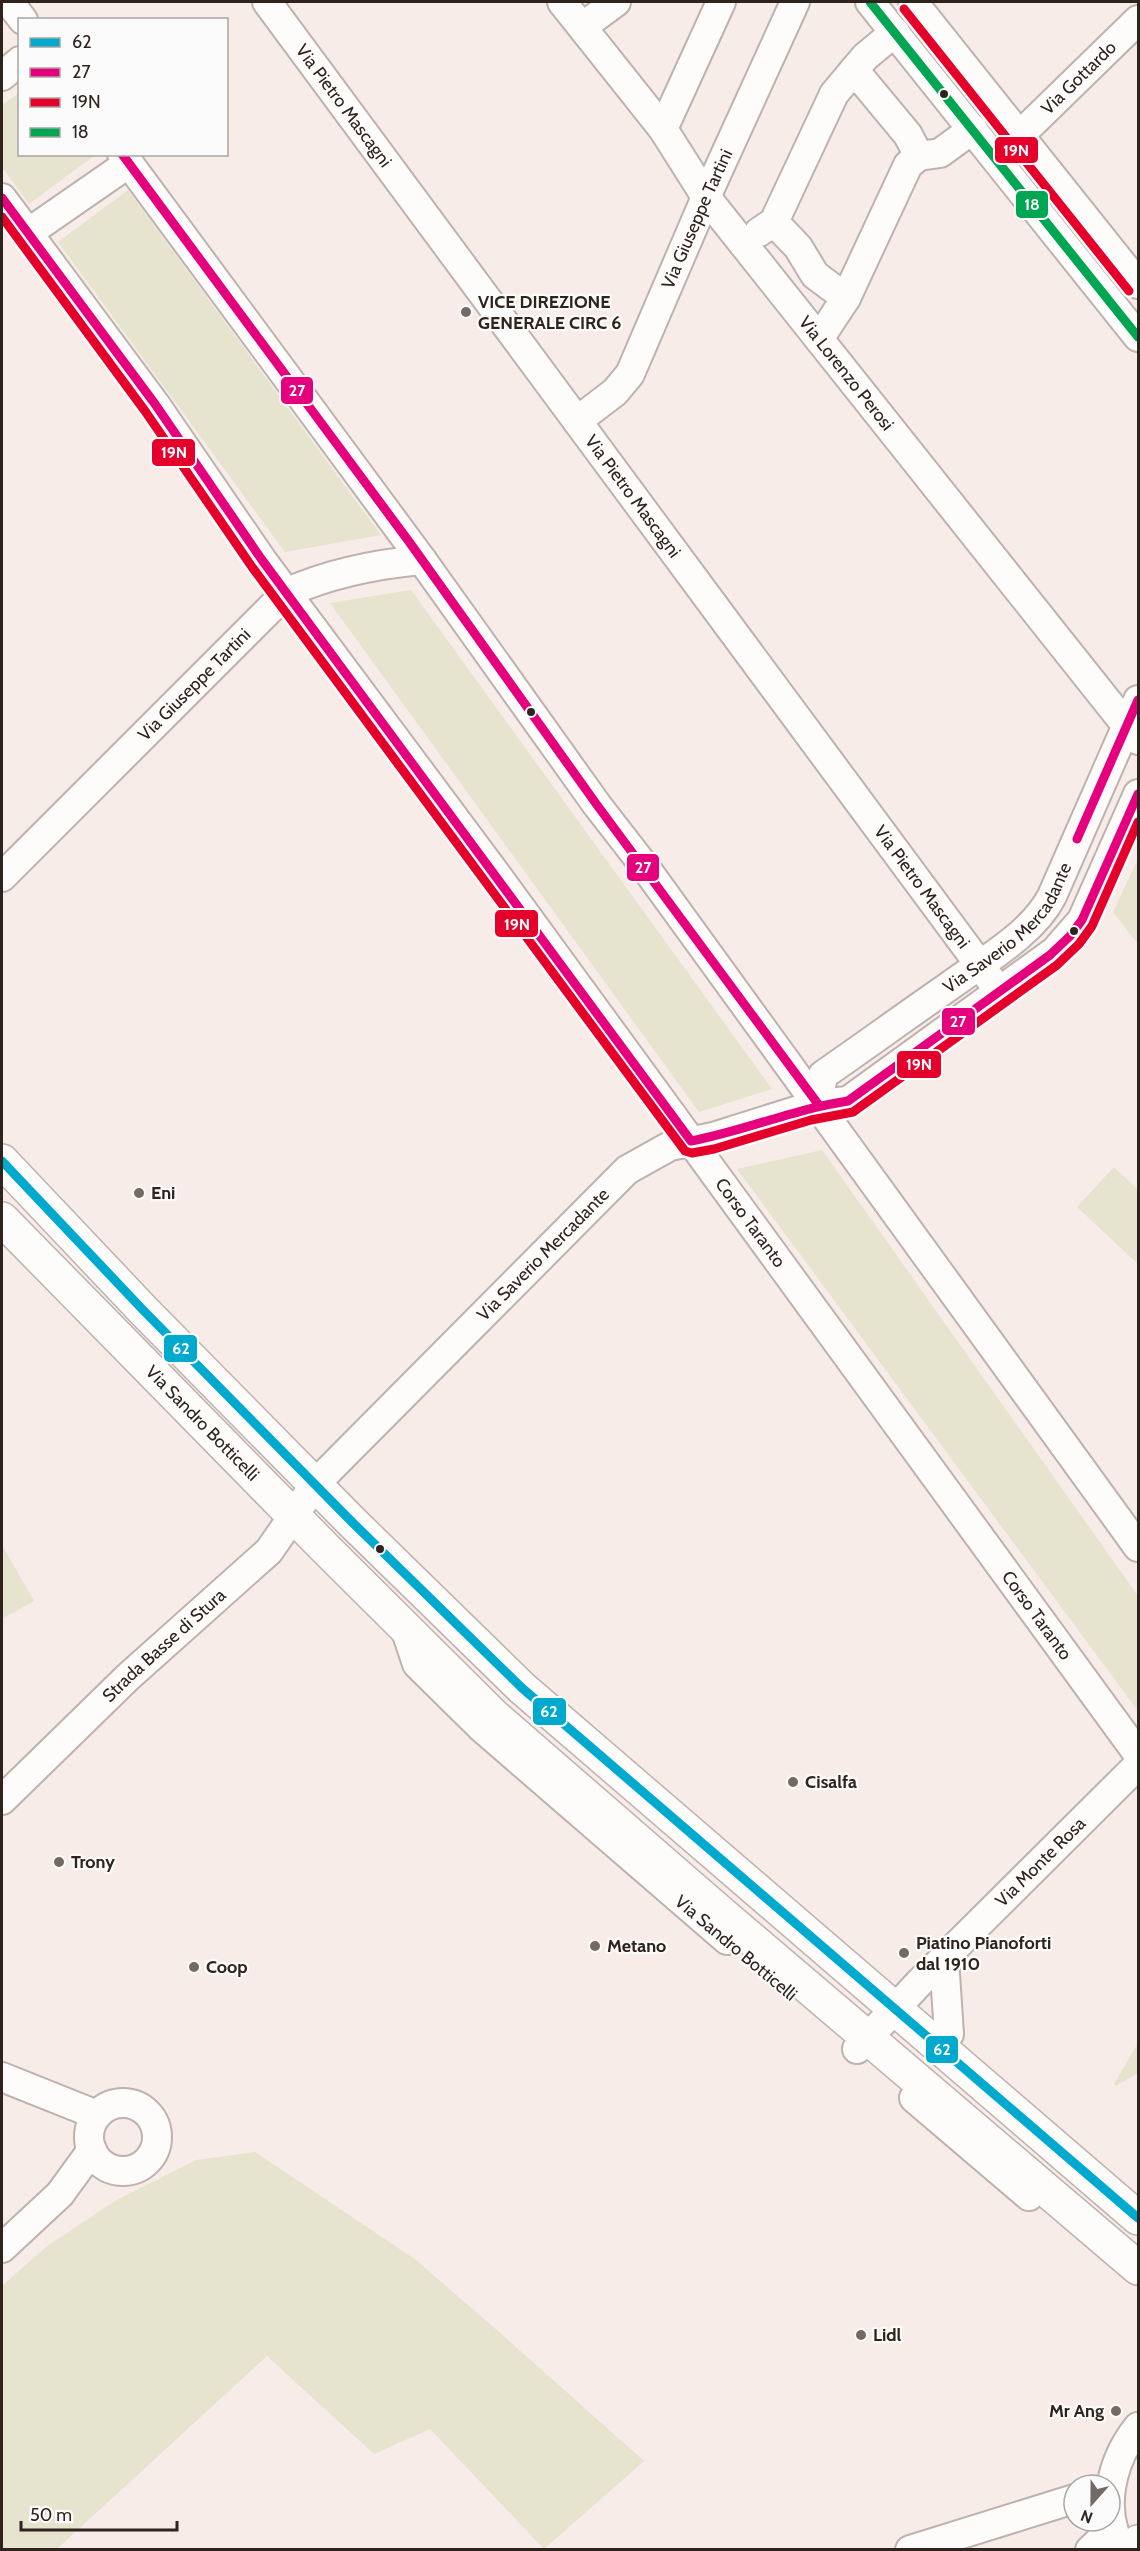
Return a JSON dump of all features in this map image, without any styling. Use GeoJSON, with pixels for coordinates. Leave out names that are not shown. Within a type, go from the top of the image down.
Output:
{"type":"FeatureCollection","features":[{"type":"Feature","properties":{"kind":"main road","name":"Via Sandro Botticelli"},"geometry":{"type":"LineString","coordinates":[[2,1161],[144,1311],[522,1688],[901,2002],[1134,2214]]}},
{"type":"Feature","properties":{"kind":"main road","name":"Via Sandro Botticelli"},"geometry":{"type":"LineString","coordinates":[[2,1219],[494,1716],[862,2043],[1138,2268]]}},
{"type":"Feature","properties":{"kind":"street"},"geometry":{"type":"LineString","coordinates":[[9,2],[21,18]]}},
{"type":"Feature","properties":{"kind":"street","name":"Via Pietro Mascagni"},"geometry":{"type":"LineString","coordinates":[[267,2],[999,991]]}},
{"type":"Feature","properties":{"kind":"street","name":"Via Lorenzo Perosi"},"geometry":{"type":"LineString","coordinates":[[562,2],[663,129],[706,197],[759,232],[819,339],[886,425],[1135,722]]}},
{"type":"Feature","properties":{"kind":"street"},"geometry":{"type":"LineString","coordinates":[[582,27],[616,2]]}},
{"type":"Feature","properties":{"kind":"street"},"geometry":{"type":"LineString","coordinates":[[663,129],[721,2]]}},
{"type":"Feature","properties":{"kind":"street","name":"Via Giuseppe Tartini"},"geometry":{"type":"LineString","coordinates":[[578,421],[615,392],[630,374],[706,197],[795,2]]}},
{"type":"Feature","properties":{"kind":"street"},"geometry":{"type":"LineString","coordinates":[[870,2],[1138,337]]}},
{"type":"Feature","properties":{"kind":"street"},"geometry":{"type":"LineString","coordinates":[[913,2],[1138,284]]}},
{"type":"Feature","properties":{"kind":"street","name":"Via Gottardo"},"geometry":{"type":"LineString","coordinates":[[1020,135],[1138,20]]}},
{"type":"Feature","properties":{"kind":"street"},"geometry":{"type":"LineString","coordinates":[[846,298],[815,275],[798,247],[759,232],[834,94],[860,64],[895,32]]}},
{"type":"Feature","properties":{"kind":"street"},"geometry":{"type":"LineString","coordinates":[[2,76],[18,64]]}},
{"type":"Feature","properties":{"kind":"street"},"geometry":{"type":"LineString","coordinates":[[860,64],[908,135],[930,155]]}},
{"type":"Feature","properties":{"kind":"street"},"geometry":{"type":"LineString","coordinates":[[819,339],[846,298],[908,165],[930,155],[973,129]]}},
{"type":"Feature","properties":{"kind":"street"},"geometry":{"type":"LineString","coordinates":[[28,233],[126,159],[416,551],[597,805],[818,1104],[1138,1547]]}},
{"type":"Feature","properties":{"kind":"street","name":"Corso Taranto"},"geometry":{"type":"LineString","coordinates":[[2,198],[155,404],[286,593],[691,1141],[1138,1754]]}},
{"type":"Feature","properties":{"kind":"street","name":"Via Giuseppe Tartini"},"geometry":{"type":"LineString","coordinates":[[2,878],[286,593],[310,583],[392,563],[416,551]]}},
{"type":"Feature","properties":{"kind":"street","name":"Via Saverio Mercadante"},"geometry":{"type":"LineString","coordinates":[[818,1104],[823,1075],[980,964],[1028,927],[1049,901],[1135,722]]}},
{"type":"Feature","properties":{"kind":"street","name":"Via Saverio Mercadante"},"geometry":{"type":"LineString","coordinates":[[316,1483],[627,1170],[670,1146],[713,1137],[818,1104],[848,1101],[1050,955],[1070,936],[1082,920],[1138,794]]}},
{"type":"Feature","properties":{"kind":"street","name":"Strada Basse di Stura"},"geometry":{"type":"LineString","coordinates":[[2,1800],[128,1677],[269,1551],[316,1483]]}},
{"type":"Feature","properties":{"kind":"street","name":"Via Monte Rosa"},"geometry":{"type":"LineString","coordinates":[[862,2043],[1138,1765]]}},
{"type":"Feature","properties":{"kind":"street"},"geometry":{"type":"LineString","coordinates":[[944,1959],[949,2034]]}},
{"type":"Feature","properties":{"kind":"street","name":"Via Sandro Botticelli"},"geometry":{"type":"LineString","coordinates":[[901,2002],[949,2034],[1113,2175],[1134,2214]]}},
{"type":"Feature","properties":{"kind":"street"},"geometry":{"type":"LineString","coordinates":[[2,2077],[97,2115]]}},
{"type":"Feature","properties":{"kind":"street"},"geometry":{"type":"LineString","coordinates":[[126,2103],[144,2110],[155,2125],[157,2143],[148,2160],[131,2170],[101,2159],[89,2132],[97,2115],[115,2104],[126,2103]]}},
{"type":"Feature","properties":{"kind":"street"},"geometry":{"type":"LineString","coordinates":[[2,2248],[101,2159]]}},
{"type":"Feature","properties":{"kind":"street"},"geometry":{"type":"LineString","coordinates":[[1114,2473],[1120,2452],[1138,2427]]}},
{"type":"Feature","properties":{"kind":"street"},"geometry":{"type":"LineString","coordinates":[[910,2550],[1062,2503]]}},
{"type":"Feature","properties":{"kind":"street"},"geometry":{"type":"LineString","coordinates":[[1090,2550],[1126,2542]]}},
{"type":"Feature","properties":{"kind":"shaded area"},"geometry":{"type":"Polygon","coordinates":[[[18,94],[18,156],[94,156],[29,204],[2,167],[2,105],[18,94]]]}},
{"type":"Feature","properties":{"kind":"shaded area"},"geometry":{"type":"Polygon","coordinates":[[[128,190],[381,535],[285,552],[58,242],[128,190]]]}},
{"type":"Feature","properties":{"kind":"shaded area"},"geometry":{"type":"Polygon","coordinates":[[[411,590],[772,1089],[699,1112],[330,603],[411,590]]]}},
{"type":"Feature","properties":{"kind":"shaded area"},"geometry":{"type":"Polygon","coordinates":[[[1138,859],[1138,944],[1113,912],[1138,859]]]}},
{"type":"Feature","properties":{"kind":"shaded area"},"geometry":{"type":"Polygon","coordinates":[[[822,1150],[1138,1596],[1138,1711],[737,1169],[822,1150]]]}},
{"type":"Feature","properties":{"kind":"shaded area"},"geometry":{"type":"Polygon","coordinates":[[[1114,1167],[1138,1190],[1138,1264],[1077,1207],[1114,1167]]]}},
{"type":"Feature","properties":{"kind":"shaded area"},"geometry":{"type":"Polygon","coordinates":[[[2,1545],[34,1601],[2,1619],[2,1545]]]}},
{"type":"Feature","properties":{"kind":"shaded area"},"geometry":{"type":"Polygon","coordinates":[[[1138,2043],[1138,2073],[1116,2086],[1114,2084],[1138,2043]]]}},
{"type":"Feature","properties":{"kind":"shaded area"},"geometry":{"type":"Polygon","coordinates":[[[255,2152],[416,2260],[644,2461],[544,2549],[430,2429],[374,2454],[267,2356],[57,2549],[2,2549],[2,2286],[46,2247],[115,2201],[196,2160],[255,2152]]]}},
{"type":"Feature","properties":{"kind":"transit line","name":"18"},"geometry":{"type":"LineString","coordinates":[[870,2],[1138,337]]}},
{"type":"Feature","properties":{"kind":"transit line","name":"19N"},"geometry":{"type":"LineString","coordinates":[[904,9],[1129,291]]}},
{"type":"Feature","properties":{"kind":"transit line","name":"27"},"geometry":{"type":"LineString","coordinates":[[123,156],[410,543],[597,805],[818,1104]]}},
{"type":"Feature","properties":{"kind":"transit line","name":"27"},"geometry":{"type":"LineString","coordinates":[[2,198],[155,404],[262,560],[691,1141]]}},
{"type":"Feature","properties":{"kind":"transit line","name":"19N"},"geometry":{"type":"LineString","coordinates":[[2,217],[145,411],[252,567],[685,1151],[692,1153],[714,1149],[811,1120],[853,1112],[1057,965],[1079,944],[1092,926],[1138,822]]}},
{"type":"Feature","properties":{"kind":"transit line","name":"27"},"geometry":{"type":"LineString","coordinates":[[1077,839],[1138,700]]}},
{"type":"Feature","properties":{"kind":"transit line","name":"27"},"geometry":{"type":"LineString","coordinates":[[691,1141],[808,1109],[848,1101],[1050,955],[1070,936],[1082,920],[1138,794]]}},
{"type":"Feature","properties":{"kind":"transit line","name":"62"},"geometry":{"type":"LineString","coordinates":[[2,1161],[144,1311],[351,1521],[522,1688],[1138,2218]]}},
{"type":"Feature","properties":{"kind":"place","name":"VICE DIREZIONE GENERALE CIRC 6"},"geometry":{"type":"Point","coordinates":[466,312]}},
{"type":"Feature","properties":{"kind":"place","name":"Eni"},"geometry":{"type":"Point","coordinates":[139,1193]}},
{"type":"Feature","properties":{"kind":"place","name":"Cisalfa"},"geometry":{"type":"Point","coordinates":[793,1782]}},
{"type":"Feature","properties":{"kind":"place","name":"Trony"},"geometry":{"type":"Point","coordinates":[59,1862]}},
{"type":"Feature","properties":{"kind":"place","name":"Metano"},"geometry":{"type":"Point","coordinates":[595,1946]}},
{"type":"Feature","properties":{"kind":"place","name":"Piatino Pianoforti dal 1910"},"geometry":{"type":"Point","coordinates":[904,1953]}},
{"type":"Feature","properties":{"kind":"place","name":"Coop"},"geometry":{"type":"Point","coordinates":[194,1967]}},
{"type":"Feature","properties":{"kind":"place","name":"Lidl"},"geometry":{"type":"Point","coordinates":[861,2335]}},
{"type":"Feature","properties":{"kind":"place","name":"Mr Ang"},"geometry":{"type":"Point","coordinates":[1116,2411]}}]}
